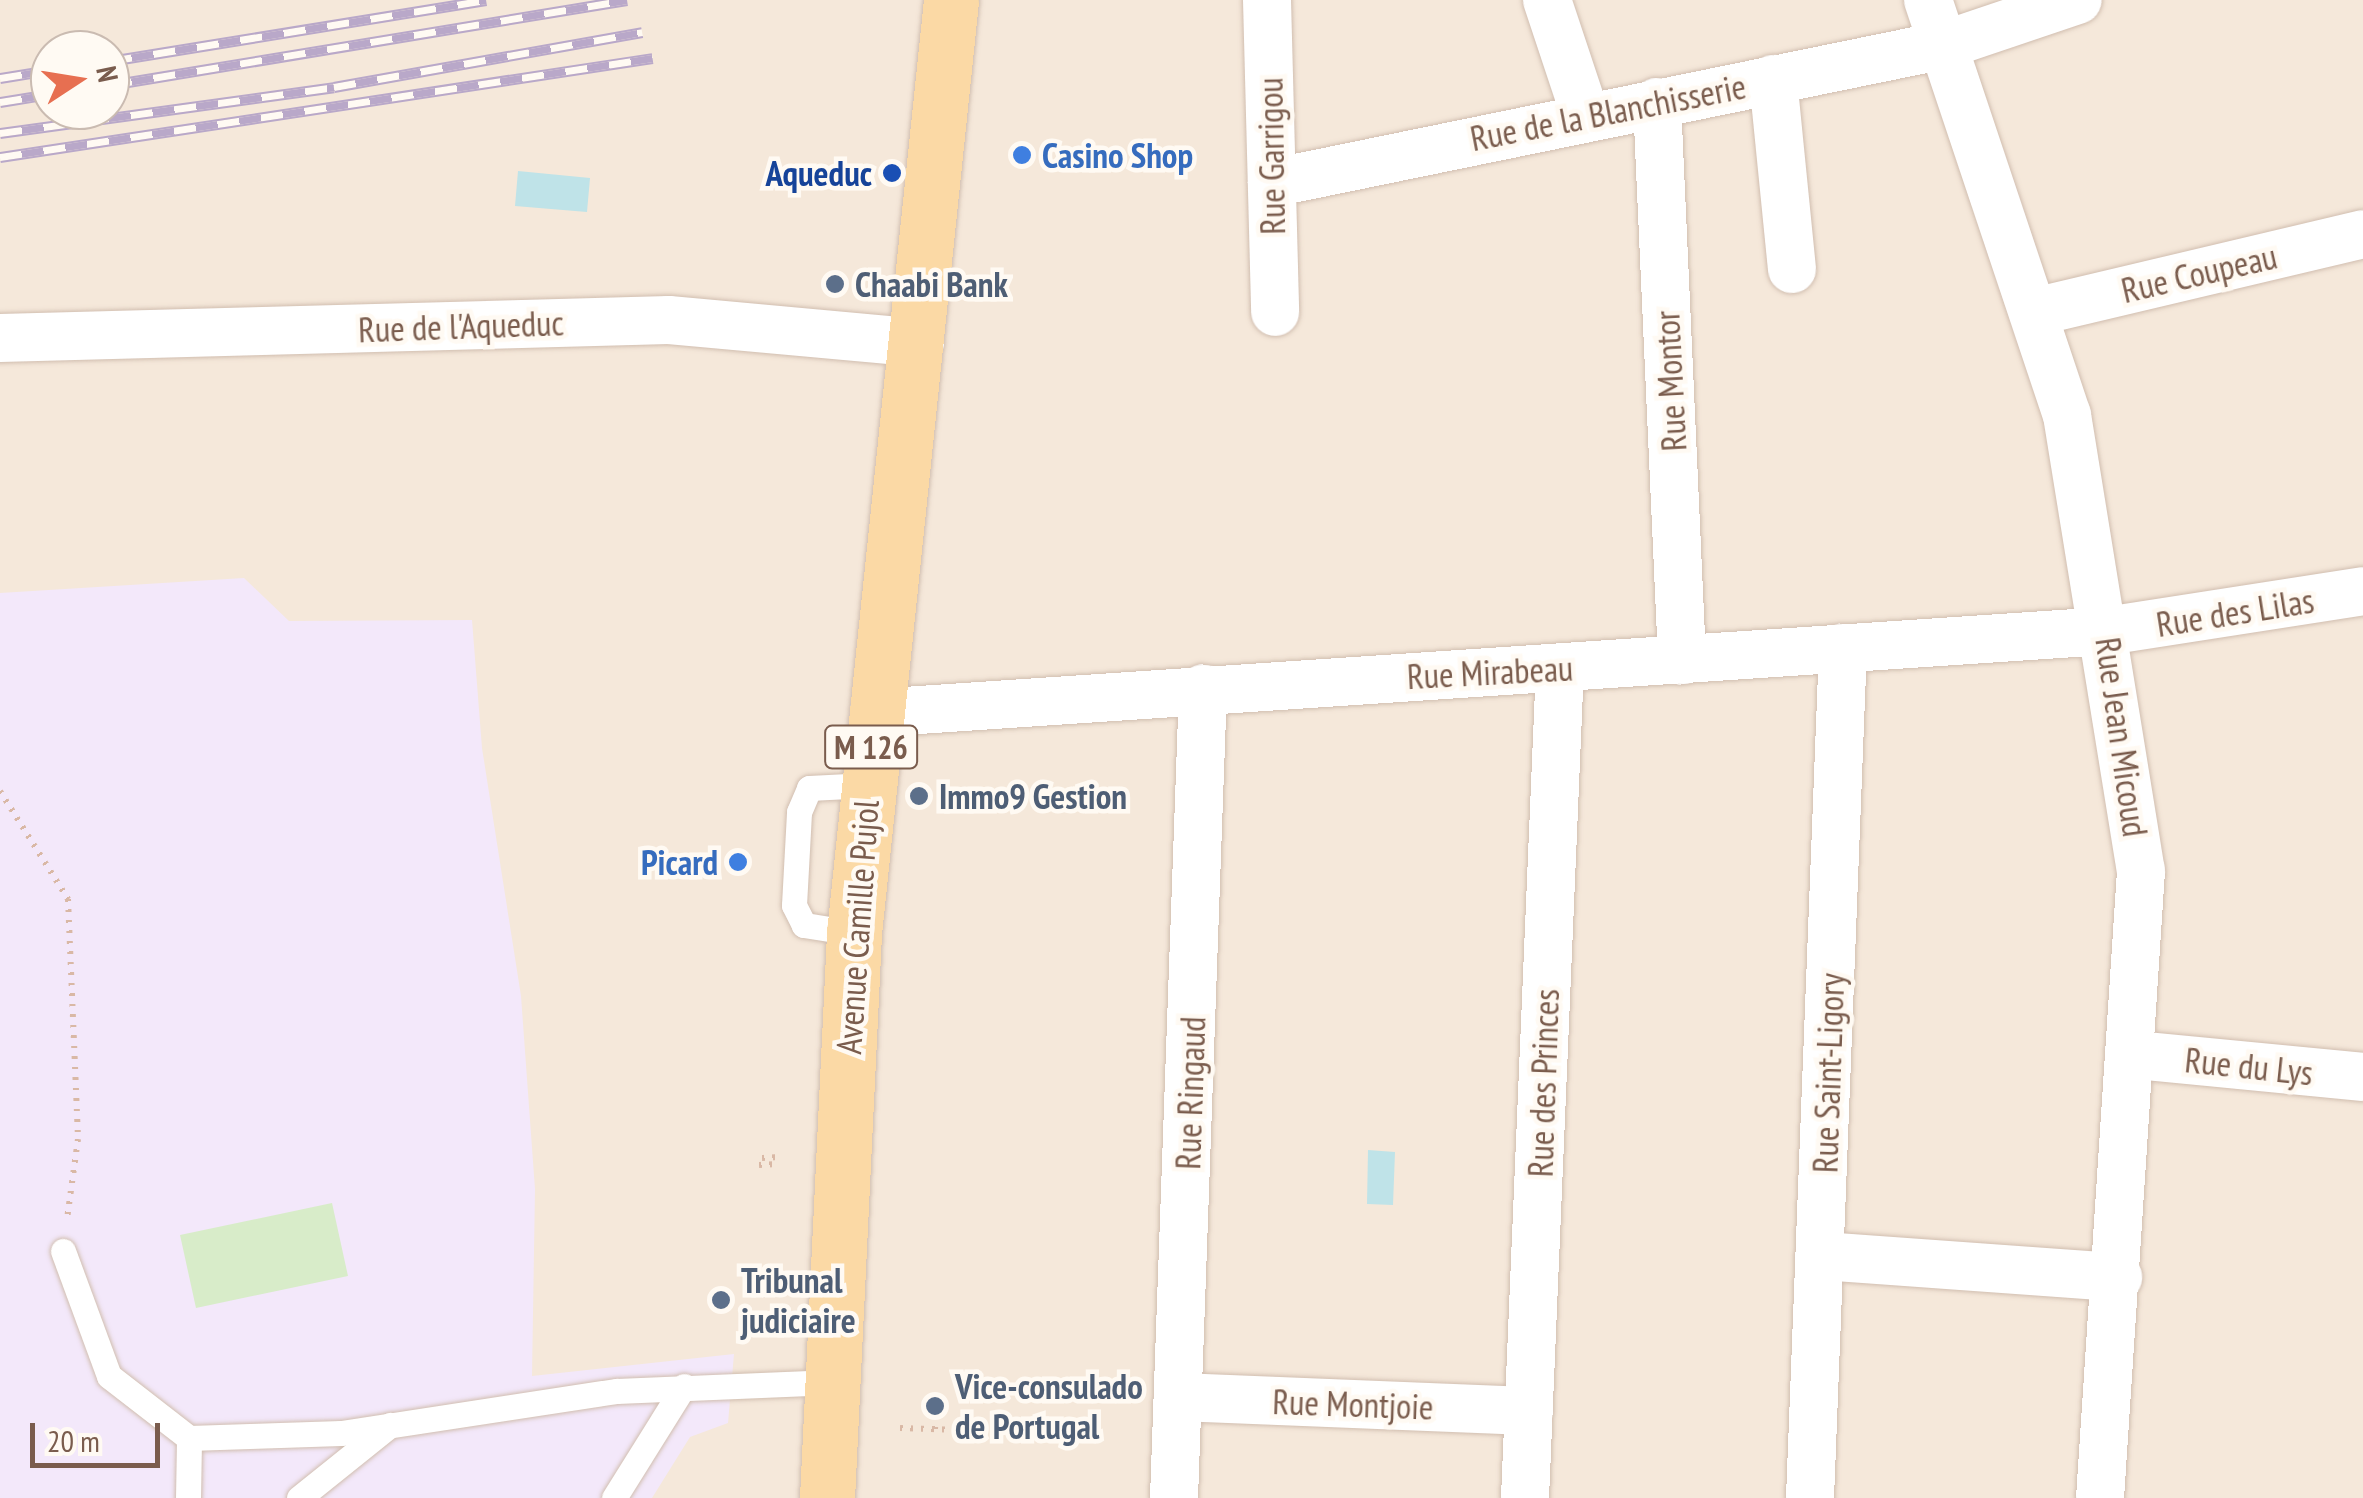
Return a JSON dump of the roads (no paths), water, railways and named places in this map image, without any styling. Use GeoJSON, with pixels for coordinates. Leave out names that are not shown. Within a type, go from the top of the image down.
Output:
{"type":"FeatureCollection","features":[{"type":"Feature","properties":{"kind":"main road","name":"Avenue Camille Pujol"},"geometry":{"type":"LineString","coordinates":[[827,1498],[854,933],[874,713],[920,344],[951,0]]}},
{"type":"Feature","properties":{"kind":"street","name":"Rue Garrigou"},"geometry":{"type":"LineString","coordinates":[[1268,0],[1275,312]]}},
{"type":"Feature","properties":{"kind":"street"},"geometry":{"type":"LineString","coordinates":[[1547,0],[1586,114]]}},
{"type":"Feature","properties":{"kind":"street","name":"Rue Jean Micoud"},"geometry":{"type":"LineString","coordinates":[[1928,0],[2034,312],[2078,466],[2142,871],[2135,1054],[2100,1498]]}},
{"type":"Feature","properties":{"kind":"street","name":"Rue de la Blanchisserie"},"geometry":{"type":"LineString","coordinates":[[1272,183],[1586,114],[1944,45],[2078,0]]}},
{"type":"Feature","properties":{"kind":"street"},"geometry":{"type":"LineString","coordinates":[[1773,79],[1792,269]]}},
{"type":"Feature","properties":{"kind":"street","name":"Rue Montor"},"geometry":{"type":"LineString","coordinates":[[1658,102],[1682,660]]}},
{"type":"Feature","properties":{"kind":"street","name":"Rue Coupeau"},"geometry":{"type":"LineString","coordinates":[[2034,312],[2363,234]]}},
{"type":"Feature","properties":{"kind":"street","name":"Rue de l'Aqueduc"},"geometry":{"type":"LineString","coordinates":[[0,338],[669,320],[920,344]]}},
{"type":"Feature","properties":{"kind":"street","name":"Rue des Lilas"},"geometry":{"type":"LineString","coordinates":[[2106,631],[2363,590]]}},
{"type":"Feature","properties":{"kind":"street","name":"Rue Mirabeau"},"geometry":{"type":"LineString","coordinates":[[874,713],[2106,631]]}},
{"type":"Feature","properties":{"kind":"street","name":"Rue Saint-Ligory"},"geometry":{"type":"LineString","coordinates":[[1810,1498],[1843,648]]}},
{"type":"Feature","properties":{"kind":"street","name":"Rue des Princes"},"geometry":{"type":"LineString","coordinates":[[1525,1498],[1560,668]]}},
{"type":"Feature","properties":{"kind":"street","name":"Rue Ringaud"},"geometry":{"type":"LineString","coordinates":[[1174,1498],[1203,689]]}},
{"type":"Feature","properties":{"kind":"street","name":"Rue du Lys"},"geometry":{"type":"LineString","coordinates":[[2135,1054],[2363,1077]]}},
{"type":"Feature","properties":{"kind":"street"},"geometry":{"type":"LineString","coordinates":[[1822,1256],[2118,1277]]}},
{"type":"Feature","properties":{"kind":"street","name":"Rue Montjoie"},"geometry":{"type":"LineString","coordinates":[[1178,1397],[1529,1411]]}},
{"type":"Feature","properties":{"kind":"lane"},"geometry":{"type":"LineString","coordinates":[[63,1251],[109,1376],[189,1438],[390,1426],[684,1386],[833,1382]]}},
{"type":"Feature","properties":{"kind":"lane"},"geometry":{"type":"LineString","coordinates":[[614,1498],[684,1386]]}},
{"type":"Feature","properties":{"kind":"lane"},"geometry":{"type":"LineString","coordinates":[[300,1498],[390,1426]]}},
{"type":"Feature","properties":{"kind":"lane"},"geometry":{"type":"LineString","coordinates":[[188,1498],[189,1438]]}},
{"type":"Feature","properties":{"kind":"water"},"geometry":{"type":"Polygon","coordinates":[[[518,171],[590,178],[587,212],[515,206],[518,171]]]}},
{"type":"Feature","properties":{"kind":"water"},"geometry":{"type":"Polygon","coordinates":[[[1368,1150],[1395,1152],[1393,1205],[1367,1204],[1368,1150]]]}},
{"type":"Feature","properties":{"kind":"railway"},"geometry":{"type":"LineString","coordinates":[[130,58],[486,0]]}},
{"type":"Feature","properties":{"kind":"railway"},"geometry":{"type":"LineString","coordinates":[[130,82],[627,0]]}},
{"type":"Feature","properties":{"kind":"railway"},"geometry":{"type":"LineString","coordinates":[[0,133],[334,87],[642,32]]}},
{"type":"Feature","properties":{"kind":"railway"},"geometry":{"type":"LineString","coordinates":[[0,157],[653,58]]}},
{"type":"Feature","properties":{"kind":"railway"},"geometry":{"type":"LineString","coordinates":[[0,78],[30,73]]}},
{"type":"Feature","properties":{"kind":"railway"},"geometry":{"type":"LineString","coordinates":[[0,102],[30,97]]}},
{"type":"Feature","properties":{"kind":"place","name":"Casino Shop"},"geometry":{"type":"Point","coordinates":[1022,155]}},
{"type":"Feature","properties":{"kind":"place","name":"Aqueduc"},"geometry":{"type":"Point","coordinates":[892,173]}},
{"type":"Feature","properties":{"kind":"place","name":"Chaabi Bank"},"geometry":{"type":"Point","coordinates":[835,284]}},
{"type":"Feature","properties":{"kind":"place","name":"Immo9 Gestion"},"geometry":{"type":"Point","coordinates":[919,796]}},
{"type":"Feature","properties":{"kind":"place","name":"Picard"},"geometry":{"type":"Point","coordinates":[738,862]}},
{"type":"Feature","properties":{"kind":"place","name":"Tribunal judiciaire"},"geometry":{"type":"Point","coordinates":[721,1300]}},
{"type":"Feature","properties":{"kind":"place","name":"Vice-consulado de Portugal"},"geometry":{"type":"Point","coordinates":[935,1406]}}]}
